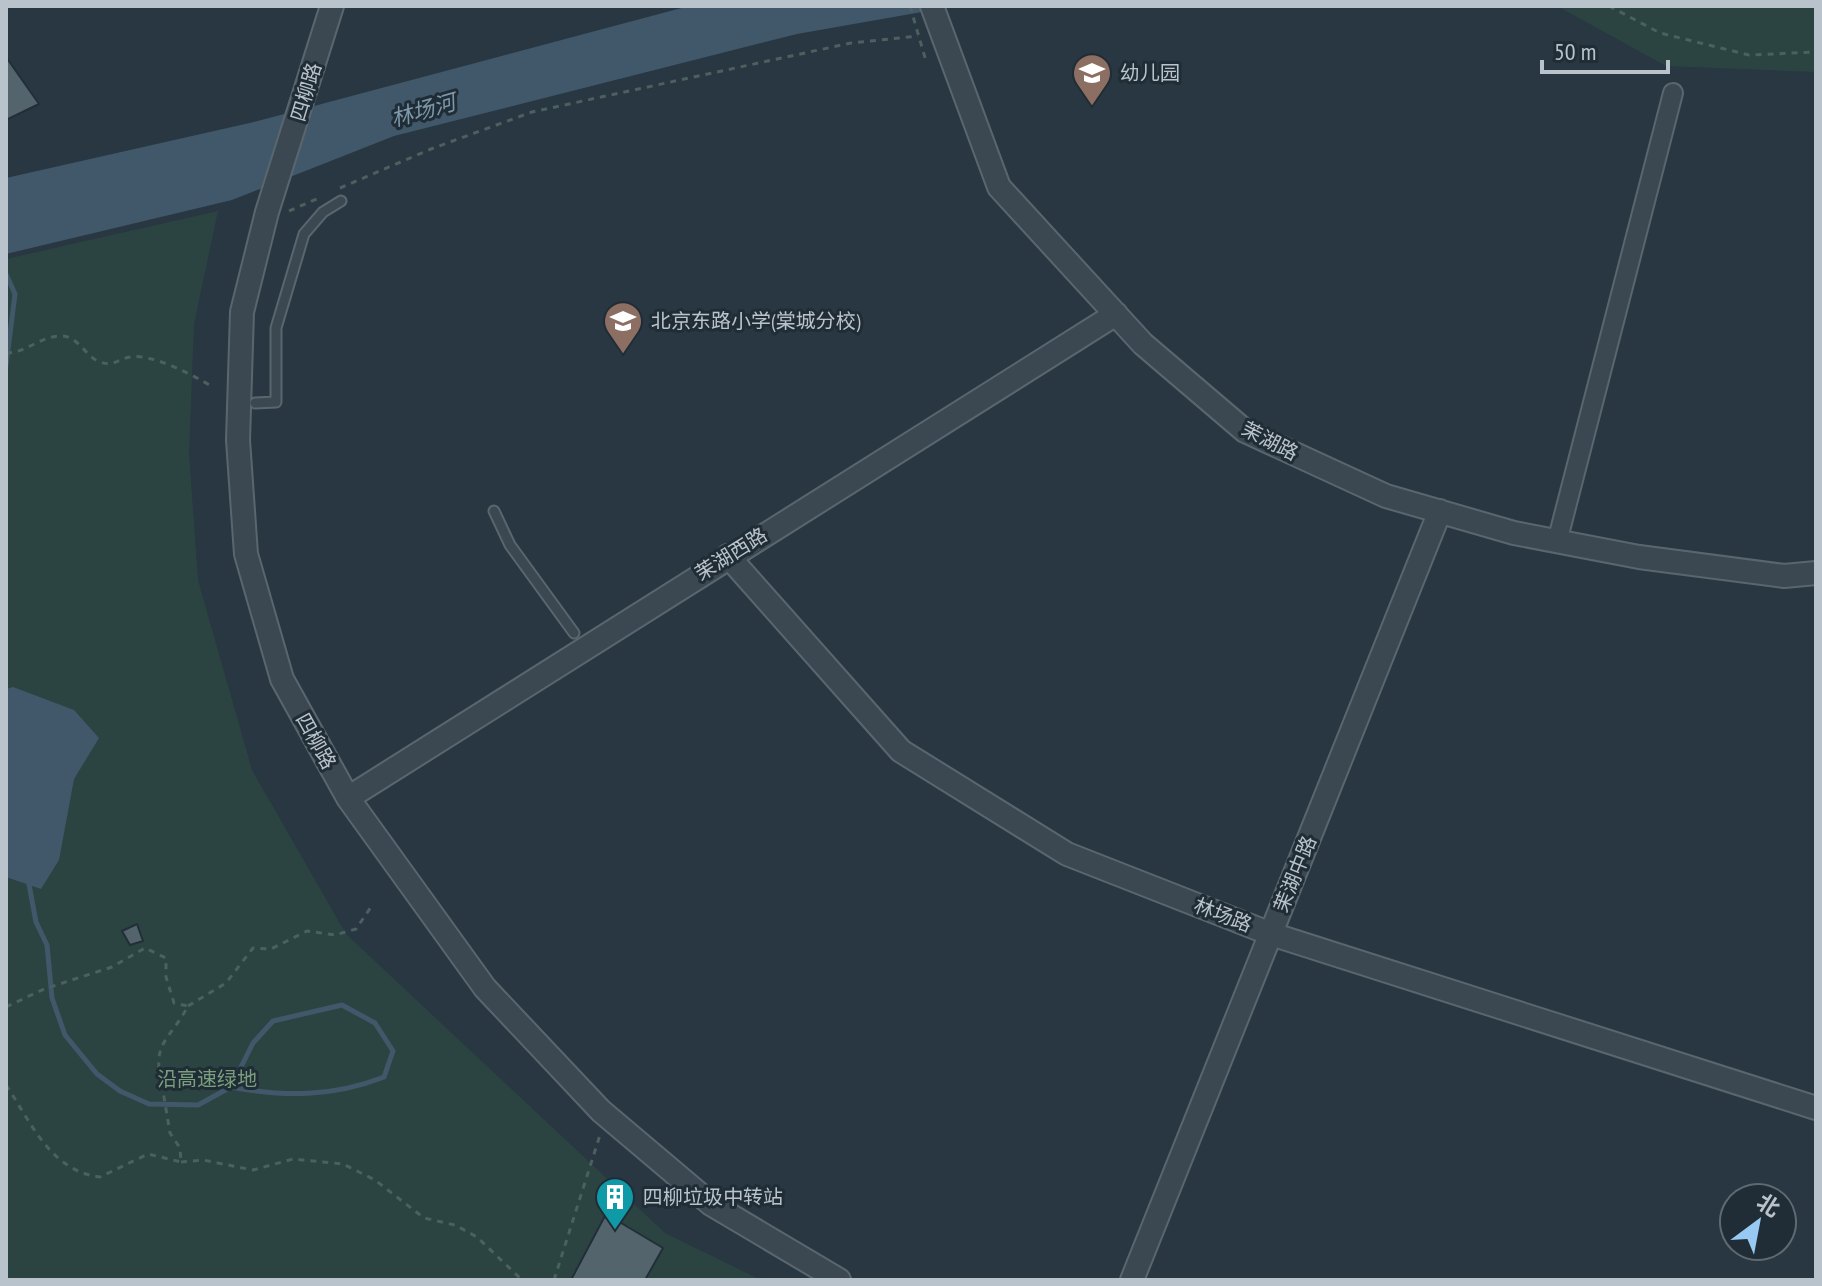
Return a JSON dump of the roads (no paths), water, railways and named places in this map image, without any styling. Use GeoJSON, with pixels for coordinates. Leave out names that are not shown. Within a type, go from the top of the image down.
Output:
{"type":"FeatureCollection","features":[{"type":"Feature","properties":{"kind":"street","name":"四柳路"},"geometry":{"type":"LineString","coordinates":[[332,6],[266,217],[242,312],[238,440],[246,554],[282,679],[348,798],[485,988],[608,1117],[711,1204],[839,1280]]}},
{"type":"Feature","properties":{"kind":"street","name":"茉湖路"},"geometry":{"type":"LineString","coordinates":[[926,24],[999,187],[1143,344],[1245,431],[1386,496],[1557,542],[1639,557],[1784,576],[1816,573]]}},
{"type":"Feature","properties":{"kind":"street"},"geometry":{"type":"LineString","coordinates":[[1557,542],[1673,93]]}},
{"type":"Feature","properties":{"kind":"street","name":"茉湖西路"},"geometry":{"type":"LineString","coordinates":[[348,798],[1116,314]]}},
{"type":"Feature","properties":{"kind":"street","name":"茉湖中路"},"geometry":{"type":"LineString","coordinates":[[1132,1280],[1440,511]]}},
{"type":"Feature","properties":{"kind":"street","name":"林场路"},"geometry":{"type":"LineString","coordinates":[[728,556],[901,751],[1067,854],[1271,934],[1816,1108]]}},
{"type":"Feature","properties":{"kind":"lane"},"geometry":{"type":"LineString","coordinates":[[255,403],[276,402],[276,328],[304,234],[323,212],[341,201]]}},
{"type":"Feature","properties":{"kind":"lane"},"geometry":{"type":"LineString","coordinates":[[494,511],[510,545],[574,633]]}},
{"type":"Feature","properties":{"kind":"water","name":"林场河"},"geometry":{"type":"Polygon","coordinates":[[[689,6],[956,6],[797,34],[394,136],[232,200],[6,254],[6,178],[254,122],[689,6]]]}},
{"type":"Feature","properties":{"kind":"water"},"geometry":{"type":"Polygon","coordinates":[[[13,687],[74,710],[99,738],[74,779],[59,860],[41,889],[6,877],[6,689],[13,687]]]}},
{"type":"Feature","properties":{"kind":"waterway"},"geometry":{"type":"LineString","coordinates":[[6,274],[15,294],[6,366]]}},
{"type":"Feature","properties":{"kind":"waterway"},"geometry":{"type":"LineString","coordinates":[[28,879],[36,922],[47,945],[52,998],[65,1035],[97,1074],[120,1091],[149,1104],[198,1105],[231,1087],[253,1043],[273,1021],[342,1005],[375,1023],[393,1051],[384,1077],[365,1084],[327,1092],[289,1094],[231,1087]]}},
{"type":"Feature","properties":{"kind":"place","name":"幼儿园"},"geometry":{"type":"Point","coordinates":[1092,107]}},
{"type":"Feature","properties":{"kind":"place","name":"北京东路小学(棠城分校)"},"geometry":{"type":"Point","coordinates":[623,355]}},
{"type":"Feature","properties":{"kind":"place","name":"四柳垃圾中转站"},"geometry":{"type":"Point","coordinates":[615,1231]}},
{"type":"Feature","properties":{"kind":"park label","name":"沿高速绿地"},"geometry":{"type":"Point","coordinates":[207,1079]}}]}
